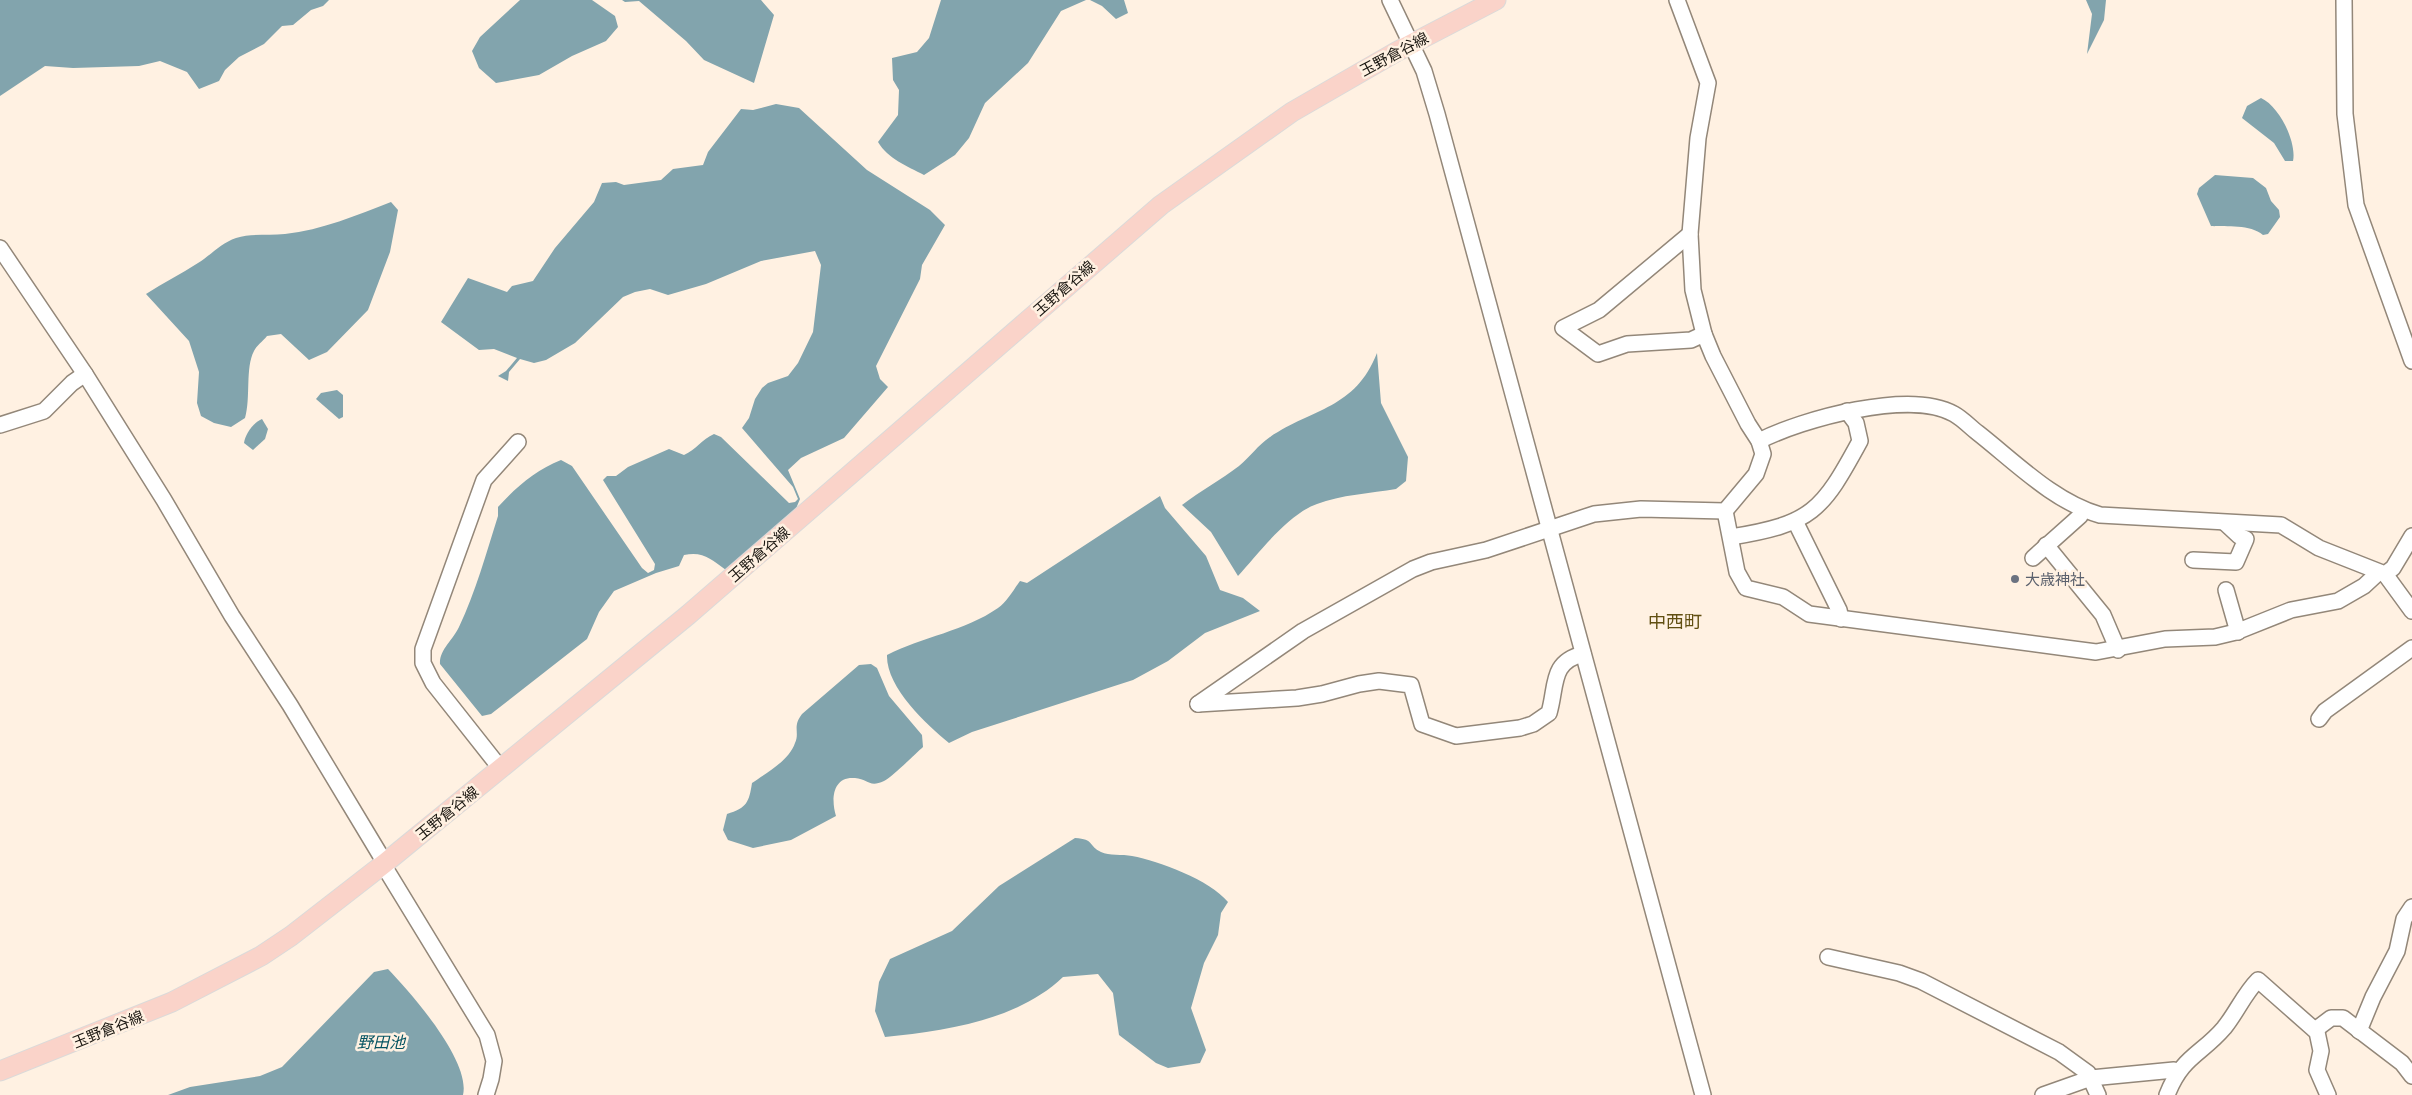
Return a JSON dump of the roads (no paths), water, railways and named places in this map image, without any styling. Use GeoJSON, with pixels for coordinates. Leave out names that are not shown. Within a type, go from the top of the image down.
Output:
{"type":"FeatureCollection","features":[{"type":"Feature","properties":{"kind":"main road","name":"玉野倉谷線"},"geometry":{"type":"LineString","coordinates":[[0,1071],[172,1002],[262,956],[327,910],[703,602],[1161,205],[1292,112],[1496,0]]}},
{"type":"Feature","properties":{"kind":"street"},"geometry":{"type":"LineString","coordinates":[[1390,0],[1424,71],[1437,114],[1504,369],[1550,528],[1704,1095]]}},
{"type":"Feature","properties":{"kind":"street"},"geometry":{"type":"LineString","coordinates":[[1677,0],[1708,83],[1698,138],[1690,234],[1693,290],[1704,334],[1721,373],[1759,441],[1763,454],[1756,474],[1725,511]]}},
{"type":"Feature","properties":{"kind":"street"},"geometry":{"type":"LineString","coordinates":[[2344,0],[2345,114],[2356,205],[2412,360]]}},
{"type":"Feature","properties":{"kind":"street"},"geometry":{"type":"LineString","coordinates":[[1690,234],[1599,310],[1563,328],[1598,354],[1627,344],[1691,340],[1704,334]]}},
{"type":"Feature","properties":{"kind":"street"},"geometry":{"type":"LineString","coordinates":[[0,248],[85,374],[164,500],[232,616],[290,705],[385,863],[387,871],[488,1035],[494,1061],[486,1095]]}},
{"type":"Feature","properties":{"kind":"street"},"geometry":{"type":"LineString","coordinates":[[0,425],[44,411],[72,383],[85,374]]}},
{"type":"Feature","properties":{"kind":"street"},"geometry":{"type":"LineString","coordinates":[[1759,441],[1802,424],[1847,411],[1894,406],[1930,405],[1942,408],[1956,415],[2042,484],[2083,510],[2100,515],[2282,525],[2318,548],[2382,574],[2412,611]]}},
{"type":"Feature","properties":{"kind":"street"},"geometry":{"type":"LineString","coordinates":[[1731,537],[1762,532],[1795,521],[1818,506],[1828,496],[1860,441],[1856,423],[1847,411]]}},
{"type":"Feature","properties":{"kind":"street"},"geometry":{"type":"LineString","coordinates":[[501,769],[434,683],[423,663],[423,649],[484,480],[518,442]]}},
{"type":"Feature","properties":{"kind":"street"},"geometry":{"type":"LineString","coordinates":[[1583,654],[1570,658],[1558,669],[1549,713],[1533,724],[1520,728],[1456,736],[1422,724],[1411,685],[1379,682],[1359,684],[1322,694],[1297,698],[1198,704],[1303,632],[1413,569],[1431,562],[1486,550],[1594,514],[1632,510],[1725,511]]}},
{"type":"Feature","properties":{"kind":"street"},"geometry":{"type":"LineString","coordinates":[[2033,558],[2080,516],[2083,510]]}},
{"type":"Feature","properties":{"kind":"street"},"geometry":{"type":"LineString","coordinates":[[1725,511],[1737,572],[1746,588],[1783,597],[1809,614],[2096,652],[2118,650],[2165,639],[2216,637],[2238,632],[2291,610],[2311,608],[2338,601],[2393,568],[2412,536]]}},
{"type":"Feature","properties":{"kind":"street"},"geometry":{"type":"LineString","coordinates":[[1795,521],[1839,610],[1841,619]]}},
{"type":"Feature","properties":{"kind":"street"},"geometry":{"type":"LineString","coordinates":[[2193,560],[2236,562],[2246,539],[2239,536],[2225,522]]}},
{"type":"Feature","properties":{"kind":"street"},"geometry":{"type":"LineString","coordinates":[[2046,545],[2104,615],[2118,650]]}},
{"type":"Feature","properties":{"kind":"street"},"geometry":{"type":"LineString","coordinates":[[2226,590],[2238,632]]}},
{"type":"Feature","properties":{"kind":"street"},"geometry":{"type":"LineString","coordinates":[[2319,719],[2325,711],[2412,648]]}},
{"type":"Feature","properties":{"kind":"street"},"geometry":{"type":"LineString","coordinates":[[2359,1031],[2373,997],[2396,951],[2409,916]]}},
{"type":"Feature","properties":{"kind":"street"},"geometry":{"type":"LineString","coordinates":[[1828,957],[1899,973],[1921,981],[2059,1052],[2088,1073],[2098,1095]]}},
{"type":"Feature","properties":{"kind":"street"},"geometry":{"type":"LineString","coordinates":[[2167,1095],[2177,1073],[2188,1060],[2222,1030],[2258,980],[2315,1030],[2321,1051],[2317,1070],[2328,1095]]}},
{"type":"Feature","properties":{"kind":"street"},"geometry":{"type":"LineString","coordinates":[[2315,1030],[2331,1018],[2343,1018],[2402,1063],[2412,1076]]}},
{"type":"Feature","properties":{"kind":"street"},"geometry":{"type":"LineString","coordinates":[[2044,1095],[2091,1078],[2174,1070],[2177,1073]]}},
{"type":"Feature","properties":{"kind":"water"},"geometry":{"type":"Polygon","coordinates":[[[0,0],[329,0],[323,6],[311,10],[293,25],[282,26],[264,44],[239,57],[225,70],[219,81],[199,89],[187,72],[160,61],[139,66],[73,68],[45,66],[0,96],[0,0]]]}},
{"type":"Feature","properties":{"kind":"water"},"geometry":{"type":"Polygon","coordinates":[[[520,0],[592,0],[615,16],[618,27],[606,41],[572,56],[539,75],[496,83],[479,68],[472,51],[480,37],[520,0]]]}},
{"type":"Feature","properties":{"kind":"water"},"geometry":{"type":"Polygon","coordinates":[[[622,0],[761,0],[774,15],[754,83],[704,60],[686,41],[639,1],[625,2],[622,0]]]}},
{"type":"Feature","properties":{"kind":"water"},"geometry":{"type":"Polygon","coordinates":[[[941,0],[1086,0],[1061,11],[1028,63],[985,103],[969,138],[955,155],[924,175],[892,158],[878,142],[898,115],[899,90],[893,80],[892,58],[917,52],[929,38],[941,0]]]}},
{"type":"Feature","properties":{"kind":"water"},"geometry":{"type":"Polygon","coordinates":[[[1090,0],[1124,0],[1128,13],[1116,19],[1102,6],[1090,0]]]}},
{"type":"Feature","properties":{"kind":"water"},"geometry":{"type":"Polygon","coordinates":[[[2086,0],[2106,0],[2104,20],[2087,54],[2092,14],[2086,0]]]}},
{"type":"Feature","properties":{"kind":"water"},"geometry":{"type":"Polygon","coordinates":[[[2261,98],[2268,102],[2285,125],[2294,153],[2293,161],[2285,161],[2274,143],[2242,118],[2247,106],[2261,98]]]}},
{"type":"Feature","properties":{"kind":"water"},"geometry":{"type":"Polygon","coordinates":[[[776,104],[799,108],[867,170],[930,210],[945,225],[922,265],[920,279],[876,366],[880,379],[888,387],[844,438],[801,458],[788,470],[800,499],[795,511],[726,570],[702,555],[684,555],[679,566],[656,573],[614,591],[599,612],[587,639],[491,714],[482,716],[440,664],[440,659],[459,627],[471,600],[498,516],[498,507],[519,486],[535,474],[561,460],[572,466],[642,568],[648,573],[654,570],[655,564],[603,480],[607,476],[616,476],[628,467],[669,449],[684,455],[714,434],[721,437],[789,503],[795,502],[798,499],[793,487],[742,428],[749,418],[755,399],[762,388],[768,383],[788,376],[798,363],[813,332],[821,265],[815,251],[761,261],[706,284],[668,295],[650,289],[635,292],[623,297],[575,343],[546,360],[534,363],[520,359],[509,372],[508,381],[498,376],[506,371],[517,358],[494,349],[479,350],[441,322],[468,278],[507,292],[512,286],[533,281],[555,248],[594,202],[602,183],[616,182],[624,185],[661,180],[673,169],[703,165],[708,152],[741,109],[753,110],[776,104]]]}},
{"type":"Feature","properties":{"kind":"water"},"geometry":{"type":"Polygon","coordinates":[[[2215,175],[2253,178],[2266,188],[2271,201],[2279,210],[2280,217],[2268,234],[2263,235],[2252,229],[2231,226],[2211,226],[2197,194],[2199,188],[2215,175]]]}},
{"type":"Feature","properties":{"kind":"water"},"geometry":{"type":"Polygon","coordinates":[[[391,202],[398,210],[390,252],[368,310],[327,352],[309,360],[281,334],[267,336],[256,347],[251,358],[245,418],[231,427],[214,423],[201,416],[197,403],[199,372],[189,341],[146,294],[236,238],[285,234],[312,229],[391,202]]]}},
{"type":"Feature","properties":{"kind":"water"},"geometry":{"type":"Polygon","coordinates":[[[1377,353],[1381,403],[1408,457],[1406,481],[1396,489],[1336,498],[1306,509],[1285,525],[1238,576],[1211,532],[1182,505],[1239,466],[1270,437],[1345,397],[1357,386],[1368,371],[1377,353]]]}},
{"type":"Feature","properties":{"kind":"water"},"geometry":{"type":"Polygon","coordinates":[[[337,390],[343,395],[343,417],[339,419],[316,399],[321,393],[337,390]]]}},
{"type":"Feature","properties":{"kind":"water"},"geometry":{"type":"Polygon","coordinates":[[[262,419],[268,429],[265,439],[253,450],[244,443],[248,432],[262,419]]]}},
{"type":"Feature","properties":{"kind":"water"},"geometry":{"type":"Polygon","coordinates":[[[1160,496],[1165,508],[1206,556],[1220,590],[1243,598],[1260,611],[1205,633],[1168,661],[1133,680],[972,732],[949,743],[929,726],[909,704],[893,680],[888,667],[887,655],[914,643],[972,623],[985,616],[1004,602],[1020,581],[1027,583],[1160,496]]]}},
{"type":"Feature","properties":{"kind":"water"},"geometry":{"type":"Polygon","coordinates":[[[871,664],[877,668],[889,696],[922,735],[923,747],[884,781],[875,784],[855,778],[847,778],[842,781],[835,790],[834,810],[836,816],[791,840],[753,848],[728,840],[723,830],[727,814],[743,807],[750,795],[752,783],[788,755],[795,743],[797,722],[802,714],[859,665],[871,664]]]}},
{"type":"Feature","properties":{"kind":"water"},"geometry":{"type":"Polygon","coordinates":[[[1075,838],[1089,841],[1097,850],[1104,853],[1128,855],[1169,867],[1209,886],[1228,902],[1221,913],[1218,935],[1204,963],[1191,1008],[1206,1050],[1200,1063],[1168,1068],[1156,1063],[1119,1035],[1113,993],[1098,974],[1063,977],[1045,992],[1025,1004],[980,1021],[956,1027],[885,1037],[875,1011],[879,982],[890,959],[952,931],[999,886],[1075,838]]]}},
{"type":"Feature","properties":{"kind":"water","name":"野田池"},"geometry":{"type":"Polygon","coordinates":[[[388,969],[424,1010],[449,1047],[458,1064],[463,1081],[463,1095],[168,1095],[190,1087],[260,1076],[282,1067],[374,972],[388,969]]]}},
{"type":"Feature","properties":{"kind":"place","name":"大歳神社"},"geometry":{"type":"Point","coordinates":[2015,579]}},
{"type":"Feature","properties":{"kind":"district","name":"中西町"},"geometry":{"type":"Point","coordinates":[1675,622]}}]}
